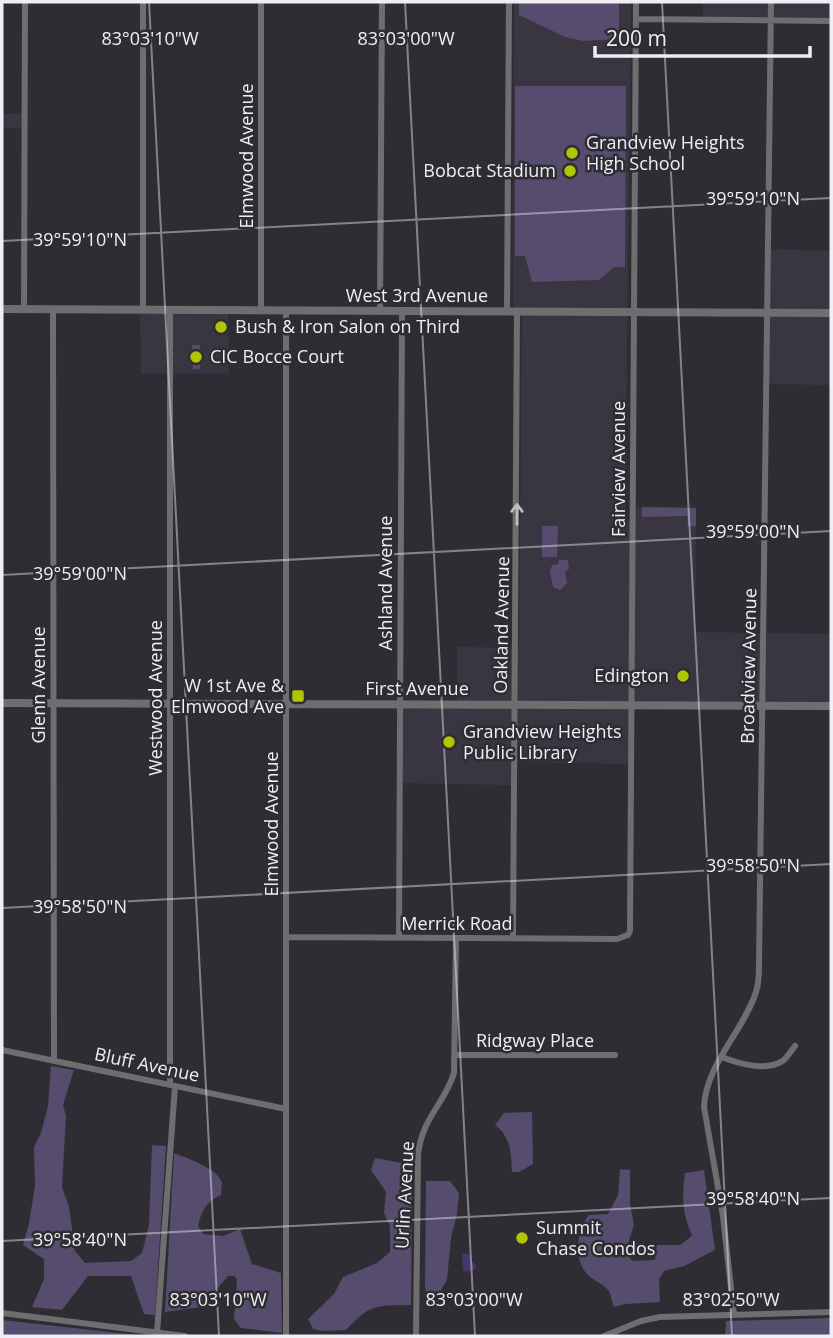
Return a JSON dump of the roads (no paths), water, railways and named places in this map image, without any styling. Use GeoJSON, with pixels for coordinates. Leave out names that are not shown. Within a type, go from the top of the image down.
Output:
{"type":"FeatureCollection","features":[{"type":"Feature","properties":{"kind":"street"},"geometry":{"type":"LineString","coordinates":[[24,309],[25,2]]}},
{"type":"Feature","properties":{"kind":"street"},"geometry":{"type":"LineString","coordinates":[[142,310],[143,2]]}},
{"type":"Feature","properties":{"kind":"street","name":"Elmwood Avenue"},"geometry":{"type":"LineString","coordinates":[[261,2],[261,311]]}},
{"type":"Feature","properties":{"kind":"street"},"geometry":{"type":"LineString","coordinates":[[380,311],[382,2]]}},
{"type":"Feature","properties":{"kind":"street"},"geometry":{"type":"LineString","coordinates":[[507,312],[509,2]]}},
{"type":"Feature","properties":{"kind":"street","name":"Fairview Avenue"},"geometry":{"type":"LineString","coordinates":[[628,935],[636,2]]}},
{"type":"Feature","properties":{"kind":"street","name":"Broadview Avenue"},"geometry":{"type":"LineString","coordinates":[[734,1315],[723,1216],[704,1107],[706,1091],[755,996],[758,981],[771,2]]}},
{"type":"Feature","properties":{"kind":"street"},"geometry":{"type":"LineString","coordinates":[[636,19],[831,21]]}},
{"type":"Feature","properties":{"kind":"street","name":"West 3rd Avenue"},"geometry":{"type":"LineString","coordinates":[[2,309],[831,313]]}},
{"type":"Feature","properties":{"kind":"street","name":"Glenn Avenue"},"geometry":{"type":"LineString","coordinates":[[53,310],[54,1060]]}},
{"type":"Feature","properties":{"kind":"street","name":"Westwood Avenue"},"geometry":{"type":"LineString","coordinates":[[157,1333],[172,1085],[170,310]]}},
{"type":"Feature","properties":{"kind":"street","name":"Elmwood Avenue"},"geometry":{"type":"LineString","coordinates":[[286,311],[286,1336]]}},
{"type":"Feature","properties":{"kind":"street","name":"Ashland Avenue"},"geometry":{"type":"LineString","coordinates":[[399,938],[402,311]]}},
{"type":"Feature","properties":{"kind":"street","name":"Oakland Avenue"},"geometry":{"type":"LineString","coordinates":[[513,938],[517,312]]}},
{"type":"Feature","properties":{"kind":"street","name":"First Avenue"},"geometry":{"type":"LineString","coordinates":[[2,703],[831,706]]}},
{"type":"Feature","properties":{"kind":"street","name":"Merrick Road"},"geometry":{"type":"LineString","coordinates":[[286,937],[617,939],[628,935]]}},
{"type":"Feature","properties":{"kind":"street","name":"Urlin Avenue"},"geometry":{"type":"LineString","coordinates":[[416,1336],[418,1154],[423,1129],[451,1083],[455,1055],[456,938]]}},
{"type":"Feature","properties":{"kind":"street"},"geometry":{"type":"LineString","coordinates":[[722,1057],[744,1065],[775,1064],[783,1061],[795,1046]]}},
{"type":"Feature","properties":{"kind":"street","name":"Bluff Avenue"},"geometry":{"type":"LineString","coordinates":[[2,1050],[286,1109]]}},
{"type":"Feature","properties":{"kind":"street","name":"Ridgway Place"},"geometry":{"type":"LineString","coordinates":[[455,1055],[615,1055]]}},
{"type":"Feature","properties":{"kind":"street"},"geometry":{"type":"LineString","coordinates":[[604,1336],[650,1318],[831,1312]]}},
{"type":"Feature","properties":{"kind":"street"},"geometry":{"type":"LineString","coordinates":[[2,1313],[185,1336]]}},
{"type":"Feature","properties":{"kind":"place","name":"Grandview Heights High School"},"geometry":{"type":"Point","coordinates":[572,153]}},
{"type":"Feature","properties":{"kind":"place","name":"Bobcat Stadium"},"geometry":{"type":"Point","coordinates":[570,171]}},
{"type":"Feature","properties":{"kind":"place","name":"Bush & Iron Salon on Third"},"geometry":{"type":"Point","coordinates":[221,327]}},
{"type":"Feature","properties":{"kind":"place","name":"CIC Bocce Court"},"geometry":{"type":"Point","coordinates":[196,357]}},
{"type":"Feature","properties":{"kind":"place","name":"Edington"},"geometry":{"type":"Point","coordinates":[683,676]}},
{"type":"Feature","properties":{"kind":"place","name":"W 1st Ave & Elmwood Ave"},"geometry":{"type":"Point","coordinates":[298,696]}},
{"type":"Feature","properties":{"kind":"place","name":"Grandview Heights Public Library"},"geometry":{"type":"Point","coordinates":[449,742]}},
{"type":"Feature","properties":{"kind":"place","name":"Summit Chase Condos"},"geometry":{"type":"Point","coordinates":[522,1238]}}]}
